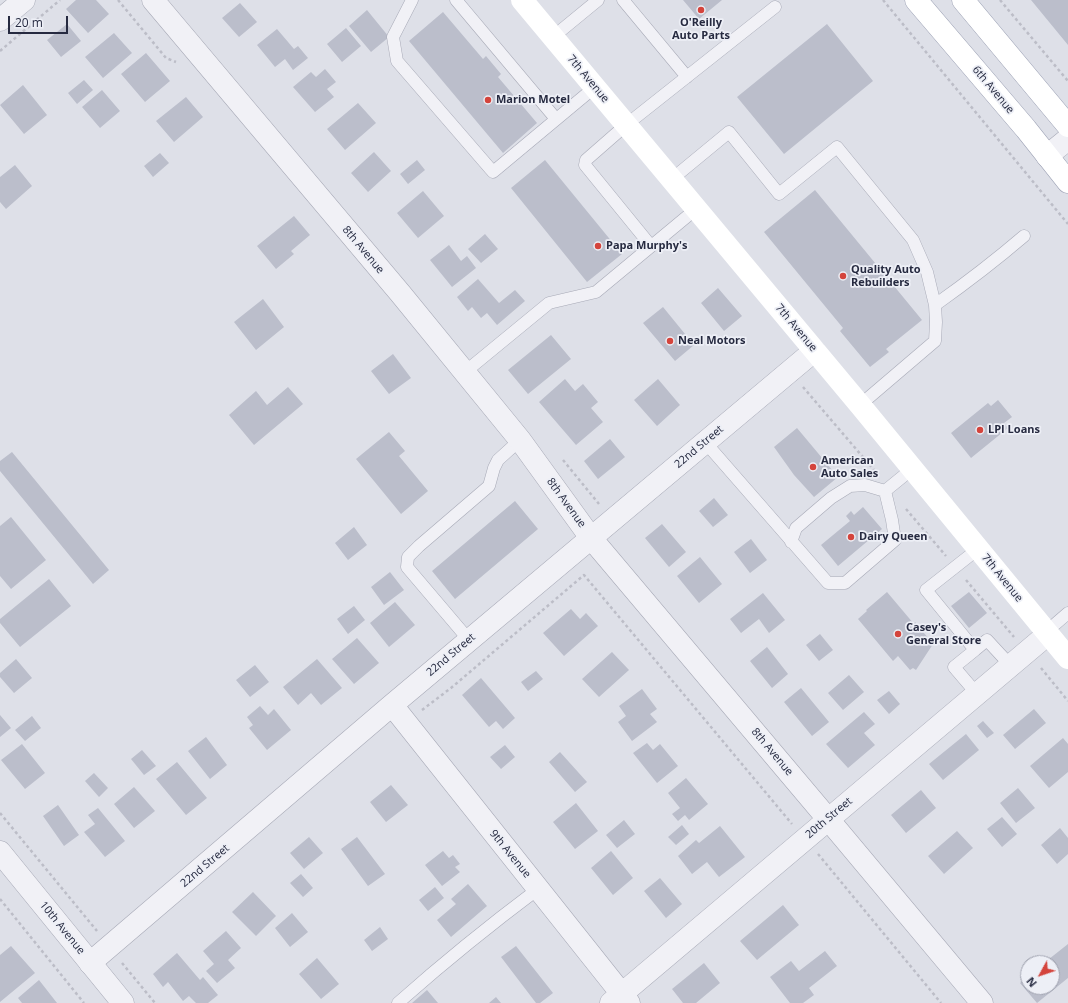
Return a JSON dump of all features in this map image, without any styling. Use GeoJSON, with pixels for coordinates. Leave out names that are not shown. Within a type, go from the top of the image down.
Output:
{"type":"FeatureCollection","features":[{"type":"Feature","properties":{"kind":"main road","name":"7th Avenue"},"geometry":{"type":"LineString","coordinates":[[522,0],[860,405],[1068,658]]}},
{"type":"Feature","properties":{"kind":"main road","name":"6th Avenue"},"geometry":{"type":"LineString","coordinates":[[916,0],[1026,129],[1068,182]]}},
{"type":"Feature","properties":{"kind":"main road"},"geometry":{"type":"LineString","coordinates":[[963,0],[1068,126]]}},
{"type":"Feature","properties":{"kind":"street"},"geometry":{"type":"LineString","coordinates":[[0,20],[24,0]]}},
{"type":"Feature","properties":{"kind":"street","name":"8th Avenue"},"geometry":{"type":"LineString","coordinates":[[153,0],[465,372],[520,440],[591,538],[982,1003]]}},
{"type":"Feature","properties":{"kind":"street"},"geometry":{"type":"LineString","coordinates":[[1048,156],[1068,139]]}},
{"type":"Feature","properties":{"kind":"street","name":"22nd Street"},"geometry":{"type":"LineString","coordinates":[[90,963],[392,705],[814,351]]}},
{"type":"Feature","properties":{"kind":"street","name":"20th Street"},"geometry":{"type":"LineString","coordinates":[[621,1000],[828,819],[1019,659],[1047,633]]}},
{"type":"Feature","properties":{"kind":"street","name":"9th Avenue"},"geometry":{"type":"LineString","coordinates":[[392,705],[538,889],[621,1000]]}},
{"type":"Feature","properties":{"kind":"street","name":"10th Avenue"},"geometry":{"type":"LineString","coordinates":[[0,852],[123,1003]]}},
{"type":"Feature","properties":{"kind":"lane"},"geometry":{"type":"LineString","coordinates":[[412,0],[393,37],[397,61],[493,172],[595,87]]}},
{"type":"Feature","properties":{"kind":"lane"},"geometry":{"type":"LineString","coordinates":[[456,0],[556,119]]}},
{"type":"Feature","properties":{"kind":"lane"},"geometry":{"type":"LineString","coordinates":[[553,37],[598,0]]}},
{"type":"Feature","properties":{"kind":"lane"},"geometry":{"type":"LineString","coordinates":[[623,0],[687,76]]}},
{"type":"Feature","properties":{"kind":"lane"},"geometry":{"type":"LineString","coordinates":[[651,246],[585,165],[586,160],[626,125],[775,7]]}},
{"type":"Feature","properties":{"kind":"lane"},"geometry":{"type":"LineString","coordinates":[[672,179],[729,132],[779,194],[837,147],[913,240],[927,272],[935,305],[935,341],[860,405]]}},
{"type":"Feature","properties":{"kind":"lane"},"geometry":{"type":"LineString","coordinates":[[465,372],[549,303],[596,292],[696,209]]}},
{"type":"Feature","properties":{"kind":"lane"},"geometry":{"type":"LineString","coordinates":[[935,305],[1000,257],[1024,236]]}},
{"type":"Feature","properties":{"kind":"lane"},"geometry":{"type":"LineString","coordinates":[[469,640],[407,567],[408,558],[419,546],[489,486],[498,460],[520,440]]}},
{"type":"Feature","properties":{"kind":"lane"},"geometry":{"type":"LineString","coordinates":[[705,442],[828,583],[845,583],[895,540],[887,489]]}},
{"type":"Feature","properties":{"kind":"lane"},"geometry":{"type":"LineString","coordinates":[[791,542],[796,528],[831,498],[850,486],[865,485],[887,489],[912,469]]}},
{"type":"Feature","properties":{"kind":"lane"},"geometry":{"type":"LineString","coordinates":[[975,650],[926,590],[978,549]]}},
{"type":"Feature","properties":{"kind":"lane"},"geometry":{"type":"LineString","coordinates":[[1047,633],[1068,613]]}},
{"type":"Feature","properties":{"kind":"lane"},"geometry":{"type":"LineString","coordinates":[[977,694],[954,667],[988,640],[1019,659]]}},
{"type":"Feature","properties":{"kind":"lane"},"geometry":{"type":"LineString","coordinates":[[398,1003],[492,923],[538,889]]}},
{"type":"Feature","properties":{"kind":"path"},"geometry":{"type":"LineString","coordinates":[[0,51],[60,0]]}},
{"type":"Feature","properties":{"kind":"path"},"geometry":{"type":"LineString","coordinates":[[118,0],[166,58],[178,63]]}},
{"type":"Feature","properties":{"kind":"path"},"geometry":{"type":"LineString","coordinates":[[883,0],[1068,224]]}},
{"type":"Feature","properties":{"kind":"path"},"geometry":{"type":"LineString","coordinates":[[1000,0],[1068,81]]}},
{"type":"Feature","properties":{"kind":"path"},"geometry":{"type":"LineString","coordinates":[[802,385],[887,489],[955,567],[1019,659],[1068,701]]}},
{"type":"Feature","properties":{"kind":"path"},"geometry":{"type":"LineString","coordinates":[[561,457],[599,504],[604,504]]}},
{"type":"Feature","properties":{"kind":"path"},"geometry":{"type":"LineString","coordinates":[[420,712],[451,688],[584,575],[792,824]]}},
{"type":"Feature","properties":{"kind":"path"},"geometry":{"type":"LineString","coordinates":[[0,813],[95,929],[101,924]]}},
{"type":"Feature","properties":{"kind":"path"},"geometry":{"type":"LineString","coordinates":[[816,852],[941,1003]]}},
{"type":"Feature","properties":{"kind":"path"},"geometry":{"type":"LineString","coordinates":[[0,899],[84,1003]]}},
{"type":"Feature","properties":{"kind":"path"},"geometry":{"type":"LineString","coordinates":[[120,960],[155,1003]]}},
{"type":"Feature","properties":{"kind":"building"},"geometry":{"type":"Polygon","coordinates":[[[76,0],[96,0],[109,14],[88,33],[66,9],[76,0]]]}},
{"type":"Feature","properties":{"kind":"building","name":"O'Reilly Auto Parts"},"geometry":{"type":"Polygon","coordinates":[[[683,0],[722,0],[699,19],[683,0]]]}},
{"type":"Feature","properties":{"kind":"building"},"geometry":{"type":"Polygon","coordinates":[[[1031,0],[1068,0],[1068,45],[1031,0]]]}},
{"type":"Feature","properties":{"kind":"building"},"geometry":{"type":"Polygon","coordinates":[[[240,3],[257,22],[239,37],[222,18],[240,3]]]}},
{"type":"Feature","properties":{"kind":"building"},"geometry":{"type":"Polygon","coordinates":[[[367,10],[389,37],[371,52],[349,26],[367,10]]]}},
{"type":"Feature","properties":{"kind":"building","name":"Marion Motel"},"geometry":{"type":"Polygon","coordinates":[[[443,12],[483,59],[486,56],[501,74],[498,77],[537,123],[503,153],[409,41],[443,12]]]}},
{"type":"Feature","properties":{"kind":"building"},"geometry":{"type":"Polygon","coordinates":[[[67,24],[81,41],[61,57],[47,40],[67,24]]]}},
{"type":"Feature","properties":{"kind":"building"},"geometry":{"type":"Polygon","coordinates":[[[827,24],[873,81],[784,154],[737,97],[827,24]]]}},
{"type":"Feature","properties":{"kind":"building"},"geometry":{"type":"Polygon","coordinates":[[[346,28],[361,46],[342,62],[327,44],[346,28]]]}},
{"type":"Feature","properties":{"kind":"building"},"geometry":{"type":"Polygon","coordinates":[[[277,29],[294,49],[298,46],[308,58],[293,70],[285,59],[275,67],[257,45],[277,29]]]}},
{"type":"Feature","properties":{"kind":"building"},"geometry":{"type":"Polygon","coordinates":[[[114,33],[132,53],[103,78],[85,57],[114,33]]]}},
{"type":"Feature","properties":{"kind":"building"},"geometry":{"type":"Polygon","coordinates":[[[146,53],[170,81],[145,102],[121,74],[146,53]]]}},
{"type":"Feature","properties":{"kind":"building"},"geometry":{"type":"Polygon","coordinates":[[[325,69],[336,82],[327,89],[334,97],[315,112],[293,87],[311,72],[316,77],[325,69]]]}},
{"type":"Feature","properties":{"kind":"building"},"geometry":{"type":"Polygon","coordinates":[[[84,80],[93,90],[77,104],[68,93],[84,80]]]}},
{"type":"Feature","properties":{"kind":"building"},"geometry":{"type":"Polygon","coordinates":[[[23,85],[47,115],[24,134],[0,105],[23,85]]]}},
{"type":"Feature","properties":{"kind":"building"},"geometry":{"type":"Polygon","coordinates":[[[102,90],[120,111],[100,128],[82,107],[102,90]]]}},
{"type":"Feature","properties":{"kind":"building"},"geometry":{"type":"Polygon","coordinates":[[[186,97],[203,117],[174,142],[156,121],[186,97]]]}},
{"type":"Feature","properties":{"kind":"building"},"geometry":{"type":"Polygon","coordinates":[[[358,103],[376,123],[345,150],[327,129],[358,103]]]}},
{"type":"Feature","properties":{"kind":"building"},"geometry":{"type":"Polygon","coordinates":[[[374,152],[391,171],[368,192],[351,173],[374,152]]]}},
{"type":"Feature","properties":{"kind":"building"},"geometry":{"type":"Polygon","coordinates":[[[160,153],[169,163],[153,177],[144,166],[160,153]]]}},
{"type":"Feature","properties":{"kind":"building"},"geometry":{"type":"Polygon","coordinates":[[[417,160],[425,170],[408,184],[400,174],[417,160]]]}},
{"type":"Feature","properties":{"kind":"building"},"geometry":{"type":"Polygon","coordinates":[[[545,160],[622,254],[587,282],[511,188],[545,160]]]}},
{"type":"Feature","properties":{"kind":"building"},"geometry":{"type":"Polygon","coordinates":[[[15,165],[32,186],[6,209],[0,202],[0,177],[15,165]]]}},
{"type":"Feature","properties":{"kind":"building","name":"Quality Auto Rebuilders"},"geometry":{"type":"Polygon","coordinates":[[[815,190],[922,320],[886,349],[889,352],[870,367],[840,331],[843,328],[764,232],[815,190]]]}},
{"type":"Feature","properties":{"kind":"building"},"geometry":{"type":"Polygon","coordinates":[[[423,191],[444,216],[418,238],[397,213],[423,191]]]}},
{"type":"Feature","properties":{"kind":"building"},"geometry":{"type":"Polygon","coordinates":[[[294,216],[310,235],[291,251],[294,254],[276,269],[257,246],[294,216]]]}},
{"type":"Feature","properties":{"kind":"building"},"geometry":{"type":"Polygon","coordinates":[[[485,234],[498,249],[481,263],[468,249],[485,234]]]}},
{"type":"Feature","properties":{"kind":"building"},"geometry":{"type":"Polygon","coordinates":[[[449,245],[461,261],[467,256],[476,268],[452,287],[430,260],[449,245]]]}},
{"type":"Feature","properties":{"kind":"building"},"geometry":{"type":"Polygon","coordinates":[[[478,279],[499,303],[515,290],[525,301],[497,325],[487,313],[481,318],[472,307],[468,311],[457,297],[478,279]]]}},
{"type":"Feature","properties":{"kind":"building"},"geometry":{"type":"Polygon","coordinates":[[[718,288],[742,316],[724,331],[701,303],[718,288]]]}},
{"type":"Feature","properties":{"kind":"building"},"geometry":{"type":"Polygon","coordinates":[[[263,299],[284,327],[256,350],[234,322],[263,299]]]}},
{"type":"Feature","properties":{"kind":"building"},"geometry":{"type":"Polygon","coordinates":[[[663,307],[694,345],[675,361],[643,323],[663,307]]]}},
{"type":"Feature","properties":{"kind":"building"},"geometry":{"type":"Polygon","coordinates":[[[551,335],[571,359],[528,394],[508,370],[551,335]]]}},
{"type":"Feature","properties":{"kind":"building"},"geometry":{"type":"Polygon","coordinates":[[[393,354],[411,378],[389,394],[371,371],[393,354]]]}},
{"type":"Feature","properties":{"kind":"building"},"geometry":{"type":"Polygon","coordinates":[[[565,379],[575,391],[583,384],[598,402],[591,408],[603,422],[576,445],[539,402],[565,379]]]}},
{"type":"Feature","properties":{"kind":"building"},"geometry":{"type":"Polygon","coordinates":[[[658,379],[680,405],[657,426],[634,400],[658,379]]]}},
{"type":"Feature","properties":{"kind":"building"},"geometry":{"type":"Polygon","coordinates":[[[288,387],[303,404],[254,445],[229,415],[256,391],[267,405],[288,387]]]}},
{"type":"Feature","properties":{"kind":"building","name":"LPI Loans"},"geometry":{"type":"Polygon","coordinates":[[[998,400],[1012,417],[1004,423],[1008,428],[971,458],[951,433],[988,403],[991,406],[998,400]]]}},
{"type":"Feature","properties":{"kind":"building"},"geometry":{"type":"Polygon","coordinates":[[[797,428],[838,477],[814,497],[794,475],[774,447],[797,428]]]}},
{"type":"Feature","properties":{"kind":"building"},"geometry":{"type":"Polygon","coordinates":[[[389,432],[405,451],[399,456],[428,491],[401,514],[356,459],[389,432]]]}},
{"type":"Feature","properties":{"kind":"building"},"geometry":{"type":"Polygon","coordinates":[[[610,439],[625,457],[598,479],[584,461],[610,439]]]}},
{"type":"Feature","properties":{"kind":"building"},"geometry":{"type":"Polygon","coordinates":[[[12,452],[109,570],[93,584],[0,471],[0,461],[12,452]]]}},
{"type":"Feature","properties":{"kind":"building"},"geometry":{"type":"Polygon","coordinates":[[[714,498],[728,515],[713,527],[699,511],[714,498]]]}},
{"type":"Feature","properties":{"kind":"building"},"geometry":{"type":"Polygon","coordinates":[[[515,501],[538,529],[455,599],[432,571],[515,501]]]}},
{"type":"Feature","properties":{"kind":"building","name":"Dairy Queen"},"geometry":{"type":"Polygon","coordinates":[[[863,507],[882,529],[838,566],[821,545],[850,521],[846,516],[851,511],[854,515],[863,507]]]}},
{"type":"Feature","properties":{"kind":"building"},"geometry":{"type":"Polygon","coordinates":[[[11,517],[46,560],[11,589],[0,576],[0,526],[11,517]]]}},
{"type":"Feature","properties":{"kind":"building"},"geometry":{"type":"Polygon","coordinates":[[[662,524],[686,552],[669,567],[645,538],[662,524]]]}},
{"type":"Feature","properties":{"kind":"building"},"geometry":{"type":"Polygon","coordinates":[[[354,527],[367,545],[348,560],[335,543],[354,527]]]}},
{"type":"Feature","properties":{"kind":"building"},"geometry":{"type":"Polygon","coordinates":[[[751,539],[767,560],[750,573],[734,552],[751,539]]]}},
{"type":"Feature","properties":{"kind":"building"},"geometry":{"type":"Polygon","coordinates":[[[700,557],[722,584],[699,603],[677,576],[700,557]]]}},
{"type":"Feature","properties":{"kind":"building"},"geometry":{"type":"Polygon","coordinates":[[[390,572],[404,590],[384,605],[371,587],[390,572]]]}},
{"type":"Feature","properties":{"kind":"building"},"geometry":{"type":"Polygon","coordinates":[[[49,579],[71,606],[20,647],[0,623],[0,619],[49,579]]]}},
{"type":"Feature","properties":{"kind":"building","name":"Casey's General Store"},"geometry":{"type":"Polygon","coordinates":[[[887,592],[933,644],[916,670],[913,668],[910,670],[898,656],[893,661],[858,619],[887,592]]]}},
{"type":"Feature","properties":{"kind":"building"},"geometry":{"type":"Polygon","coordinates":[[[969,592],[987,613],[969,628],[951,606],[969,592]]]}},
{"type":"Feature","properties":{"kind":"building"},"geometry":{"type":"Polygon","coordinates":[[[763,593],[785,620],[769,633],[759,619],[741,633],[730,619],[763,593]]]}},
{"type":"Feature","properties":{"kind":"building"},"geometry":{"type":"Polygon","coordinates":[[[395,602],[415,625],[389,647],[370,623],[395,602]]]}},
{"type":"Feature","properties":{"kind":"building"},"geometry":{"type":"Polygon","coordinates":[[[354,606],[365,620],[348,634],[337,619],[354,606]]]}},
{"type":"Feature","properties":{"kind":"building"},"geometry":{"type":"Polygon","coordinates":[[[571,609],[580,619],[586,613],[598,626],[564,656],[543,633],[571,609]]]}},
{"type":"Feature","properties":{"kind":"building"},"geometry":{"type":"Polygon","coordinates":[[[820,634],[833,650],[819,661],[806,645],[820,634]]]}},
{"type":"Feature","properties":{"kind":"building"},"geometry":{"type":"Polygon","coordinates":[[[357,638],[379,663],[354,684],[332,659],[357,638]]]}},
{"type":"Feature","properties":{"kind":"building"},"geometry":{"type":"Polygon","coordinates":[[[767,647],[788,674],[772,688],[750,661],[767,647]]]}},
{"type":"Feature","properties":{"kind":"building"},"geometry":{"type":"Polygon","coordinates":[[[612,652],[629,670],[599,697],[582,679],[612,652]]]}},
{"type":"Feature","properties":{"kind":"building"},"geometry":{"type":"Polygon","coordinates":[[[16,659],[32,678],[14,693],[0,677],[0,673],[16,659]]]}},
{"type":"Feature","properties":{"kind":"building"},"geometry":{"type":"Polygon","coordinates":[[[317,659],[342,688],[321,705],[311,693],[298,705],[283,687],[317,659]]]}},
{"type":"Feature","properties":{"kind":"building"},"geometry":{"type":"Polygon","coordinates":[[[255,665],[269,682],[250,697],[236,680],[255,665]]]}},
{"type":"Feature","properties":{"kind":"building"},"geometry":{"type":"Polygon","coordinates":[[[536,671],[543,679],[528,691],[521,682],[536,671]]]}},
{"type":"Feature","properties":{"kind":"building"},"geometry":{"type":"Polygon","coordinates":[[[849,675],[864,692],[843,710],[828,693],[849,675]]]}},
{"type":"Feature","properties":{"kind":"building"},"geometry":{"type":"Polygon","coordinates":[[[481,678],[515,718],[503,729],[496,721],[489,727],[462,695],[481,678]]]}},
{"type":"Feature","properties":{"kind":"building"},"geometry":{"type":"Polygon","coordinates":[[[801,688],[829,722],[812,736],[784,702],[801,688]]]}},
{"type":"Feature","properties":{"kind":"building"},"geometry":{"type":"Polygon","coordinates":[[[642,689],[657,709],[650,714],[657,722],[632,741],[618,722],[626,716],[619,706],[642,689]]]}},
{"type":"Feature","properties":{"kind":"building"},"geometry":{"type":"Polygon","coordinates":[[[889,691],[900,704],[889,714],[877,700],[889,691]]]}},
{"type":"Feature","properties":{"kind":"building"},"geometry":{"type":"Polygon","coordinates":[[[260,706],[268,715],[274,709],[291,730],[267,750],[249,728],[253,725],[247,717],[260,706]]]}},
{"type":"Feature","properties":{"kind":"building"},"geometry":{"type":"Polygon","coordinates":[[[1034,709],[1046,723],[1015,749],[1003,735],[1034,709]]]}},
{"type":"Feature","properties":{"kind":"building"},"geometry":{"type":"Polygon","coordinates":[[[864,712],[875,724],[864,733],[875,745],[848,768],[826,744],[864,712]]]}},
{"type":"Feature","properties":{"kind":"building"},"geometry":{"type":"Polygon","coordinates":[[[0,715],[11,728],[0,737],[0,715]]]}},
{"type":"Feature","properties":{"kind":"building"},"geometry":{"type":"Polygon","coordinates":[[[32,716],[41,728],[25,741],[15,730],[32,716]]]}},
{"type":"Feature","properties":{"kind":"building"},"geometry":{"type":"Polygon","coordinates":[[[983,721],[994,733],[987,738],[977,726],[983,721]]]}},
{"type":"Feature","properties":{"kind":"building"},"geometry":{"type":"Polygon","coordinates":[[[966,734],[979,750],[943,780],[929,764],[966,734]]]}},
{"type":"Feature","properties":{"kind":"building"},"geometry":{"type":"Polygon","coordinates":[[[206,737],[227,765],[210,779],[188,751],[206,737]]]}},
{"type":"Feature","properties":{"kind":"building"},"geometry":{"type":"Polygon","coordinates":[[[1063,738],[1068,744],[1068,772],[1049,788],[1030,766],[1063,738]]]}},
{"type":"Feature","properties":{"kind":"building"},"geometry":{"type":"Polygon","coordinates":[[[647,743],[653,750],[660,744],[678,766],[657,783],[633,753],[647,743]]]}},
{"type":"Feature","properties":{"kind":"building"},"geometry":{"type":"Polygon","coordinates":[[[22,744],[45,773],[25,789],[1,760],[22,744]]]}},
{"type":"Feature","properties":{"kind":"building"},"geometry":{"type":"Polygon","coordinates":[[[505,745],[515,757],[501,769],[490,757],[505,745]]]}},
{"type":"Feature","properties":{"kind":"building"},"geometry":{"type":"Polygon","coordinates":[[[142,750],[156,766],[144,775],[131,759],[142,750]]]}},
{"type":"Feature","properties":{"kind":"building"},"geometry":{"type":"Polygon","coordinates":[[[560,752],[587,782],[575,792],[549,762],[560,752]]]}},
{"type":"Feature","properties":{"kind":"building"},"geometry":{"type":"Polygon","coordinates":[[[177,762],[207,798],[186,815],[156,779],[177,762]]]}},
{"type":"Feature","properties":{"kind":"building"},"geometry":{"type":"Polygon","coordinates":[[[94,773],[108,788],[99,797],[85,781],[94,773]]]}},
{"type":"Feature","properties":{"kind":"building"},"geometry":{"type":"Polygon","coordinates":[[[686,778],[708,804],[689,820],[685,815],[678,821],[672,814],[680,808],[668,793],[686,778]]]}},
{"type":"Feature","properties":{"kind":"building"},"geometry":{"type":"Polygon","coordinates":[[[391,785],[408,805],[386,822],[370,802],[391,785]]]}},
{"type":"Feature","properties":{"kind":"building"},"geometry":{"type":"Polygon","coordinates":[[[134,787],[155,811],[134,828],[114,804],[134,787]]]}},
{"type":"Feature","properties":{"kind":"building"},"geometry":{"type":"Polygon","coordinates":[[[1018,788],[1035,808],[1016,823],[1000,803],[1018,788]]]}},
{"type":"Feature","properties":{"kind":"building"},"geometry":{"type":"Polygon","coordinates":[[[921,790],[936,808],[906,833],[891,815],[921,790]]]}},
{"type":"Feature","properties":{"kind":"building"},"geometry":{"type":"Polygon","coordinates":[[[576,803],[598,831],[575,849],[553,822],[576,803]]]}},
{"type":"Feature","properties":{"kind":"building"},"geometry":{"type":"Polygon","coordinates":[[[58,805],[79,835],[64,846],[43,816],[58,805]]]}},
{"type":"Feature","properties":{"kind":"building"},"geometry":{"type":"Polygon","coordinates":[[[98,808],[125,841],[105,857],[84,832],[95,824],[88,815],[98,808]]]}},
{"type":"Feature","properties":{"kind":"building"},"geometry":{"type":"Polygon","coordinates":[[[1002,817],[1017,834],[1002,847],[987,829],[1002,817]]]}},
{"type":"Feature","properties":{"kind":"building"},"geometry":{"type":"Polygon","coordinates":[[[624,820],[635,834],[617,848],[606,835],[624,820]]]}},
{"type":"Feature","properties":{"kind":"building"},"geometry":{"type":"Polygon","coordinates":[[[682,825],[689,834],[676,845],[668,837],[682,825]]]}},
{"type":"Feature","properties":{"kind":"building"},"geometry":{"type":"Polygon","coordinates":[[[720,826],[745,857],[719,877],[707,862],[692,874],[678,856],[696,840],[699,843],[720,826]]]}},
{"type":"Feature","properties":{"kind":"building"},"geometry":{"type":"Polygon","coordinates":[[[1060,828],[1068,838],[1068,854],[1057,864],[1041,845],[1060,828]]]}},
{"type":"Feature","properties":{"kind":"building"},"geometry":{"type":"Polygon","coordinates":[[[957,831],[973,848],[944,874],[928,856],[957,831]]]}},
{"type":"Feature","properties":{"kind":"building"},"geometry":{"type":"Polygon","coordinates":[[[309,837],[323,853],[304,869],[290,853],[309,837]]]}},
{"type":"Feature","properties":{"kind":"building"},"geometry":{"type":"Polygon","coordinates":[[[357,837],[385,874],[368,886],[341,849],[357,837]]]}},
{"type":"Feature","properties":{"kind":"building"},"geometry":{"type":"Polygon","coordinates":[[[443,851],[449,858],[453,855],[460,864],[455,867],[460,872],[442,886],[425,865],[443,851]]]}},
{"type":"Feature","properties":{"kind":"building"},"geometry":{"type":"Polygon","coordinates":[[[611,851],[633,878],[613,895],[591,868],[611,851]]]}},
{"type":"Feature","properties":{"kind":"building"},"geometry":{"type":"Polygon","coordinates":[[[301,874],[313,888],[303,897],[290,883],[301,874]]]}},
{"type":"Feature","properties":{"kind":"building"},"geometry":{"type":"Polygon","coordinates":[[[660,878],[682,904],[666,918],[644,891],[660,878]]]}},
{"type":"Feature","properties":{"kind":"building"},"geometry":{"type":"Polygon","coordinates":[[[468,884],[487,906],[451,937],[437,920],[456,904],[451,899],[468,884]]]}},
{"type":"Feature","properties":{"kind":"building"},"geometry":{"type":"Polygon","coordinates":[[[435,887],[444,898],[428,911],[419,900],[435,887]]]}},
{"type":"Feature","properties":{"kind":"building"},"geometry":{"type":"Polygon","coordinates":[[[253,892],[276,916],[256,936],[232,912],[253,892]]]}},
{"type":"Feature","properties":{"kind":"building"},"geometry":{"type":"Polygon","coordinates":[[[783,905],[799,925],[757,960],[740,941],[783,905]]]}},
{"type":"Feature","properties":{"kind":"building"},"geometry":{"type":"Polygon","coordinates":[[[292,913],[308,932],[290,947],[275,928],[292,913]]]}},
{"type":"Feature","properties":{"kind":"building"},"geometry":{"type":"Polygon","coordinates":[[[380,927],[388,939],[372,951],[364,940],[380,927]]]}},
{"type":"Feature","properties":{"kind":"building"},"geometry":{"type":"Polygon","coordinates":[[[226,931],[241,948],[228,960],[235,968],[217,983],[206,971],[214,964],[203,951],[226,931]]]}},
{"type":"Feature","properties":{"kind":"building"},"geometry":{"type":"Polygon","coordinates":[[[1068,944],[1068,978],[1060,984],[1060,955],[1054,955],[1068,944]]]}},
{"type":"Feature","properties":{"kind":"building"},"geometry":{"type":"Polygon","coordinates":[[[11,946],[35,973],[0,1002],[0,955],[11,946]]]}},
{"type":"Feature","properties":{"kind":"building"},"geometry":{"type":"Polygon","coordinates":[[[516,946],[553,993],[540,1003],[536,1003],[501,957],[516,946]]]}},
{"type":"Feature","properties":{"kind":"building"},"geometry":{"type":"Polygon","coordinates":[[[825,951],[837,966],[809,988],[814,995],[803,1003],[790,1003],[770,977],[791,961],[799,971],[825,951]]]}},
{"type":"Feature","properties":{"kind":"building"},"geometry":{"type":"Polygon","coordinates":[[[177,953],[200,980],[203,977],[218,995],[208,1003],[196,1003],[189,996],[183,1001],[168,982],[163,987],[153,974],[177,953]]]}},
{"type":"Feature","properties":{"kind":"building"},"geometry":{"type":"Polygon","coordinates":[[[317,958],[339,984],[321,999],[299,974],[317,958]]]}},
{"type":"Feature","properties":{"kind":"building"},"geometry":{"type":"Polygon","coordinates":[[[704,963],[720,983],[696,1003],[683,1003],[672,989],[704,963]]]}},
{"type":"Feature","properties":{"kind":"building"},"geometry":{"type":"Polygon","coordinates":[[[39,980],[57,1003],[22,1003],[18,998],[39,980]]]}},
{"type":"Feature","properties":{"kind":"building"},"geometry":{"type":"Polygon","coordinates":[[[427,990],[438,1003],[412,1003],[427,990]]]}},
{"type":"Feature","properties":{"kind":"building"},"geometry":{"type":"Polygon","coordinates":[[[1030,995],[1047,995],[1037,1003],[1030,995]]]}},
{"type":"Feature","properties":{"kind":"building"},"geometry":{"type":"Polygon","coordinates":[[[496,997],[501,1003],[489,1003],[496,997]]]}},
{"type":"Feature","properties":{"kind":"place","name":"O'Reilly Auto Parts"},"geometry":{"type":"Point","coordinates":[701,10]}},
{"type":"Feature","properties":{"kind":"place","name":"Marion Motel"},"geometry":{"type":"Point","coordinates":[488,100]}},
{"type":"Feature","properties":{"kind":"place","name":"Papa Murphy's"},"geometry":{"type":"Point","coordinates":[598,246]}},
{"type":"Feature","properties":{"kind":"place","name":"Quality Auto Rebuilders"},"geometry":{"type":"Point","coordinates":[843,276]}},
{"type":"Feature","properties":{"kind":"place","name":"Neal Motors"},"geometry":{"type":"Point","coordinates":[670,341]}},
{"type":"Feature","properties":{"kind":"place","name":"LPI Loans"},"geometry":{"type":"Point","coordinates":[980,430]}},
{"type":"Feature","properties":{"kind":"place","name":"American Auto Sales"},"geometry":{"type":"Point","coordinates":[813,467]}},
{"type":"Feature","properties":{"kind":"place","name":"Dairy Queen"},"geometry":{"type":"Point","coordinates":[851,537]}},
{"type":"Feature","properties":{"kind":"place","name":"Casey's General Store"},"geometry":{"type":"Point","coordinates":[898,634]}}]}
